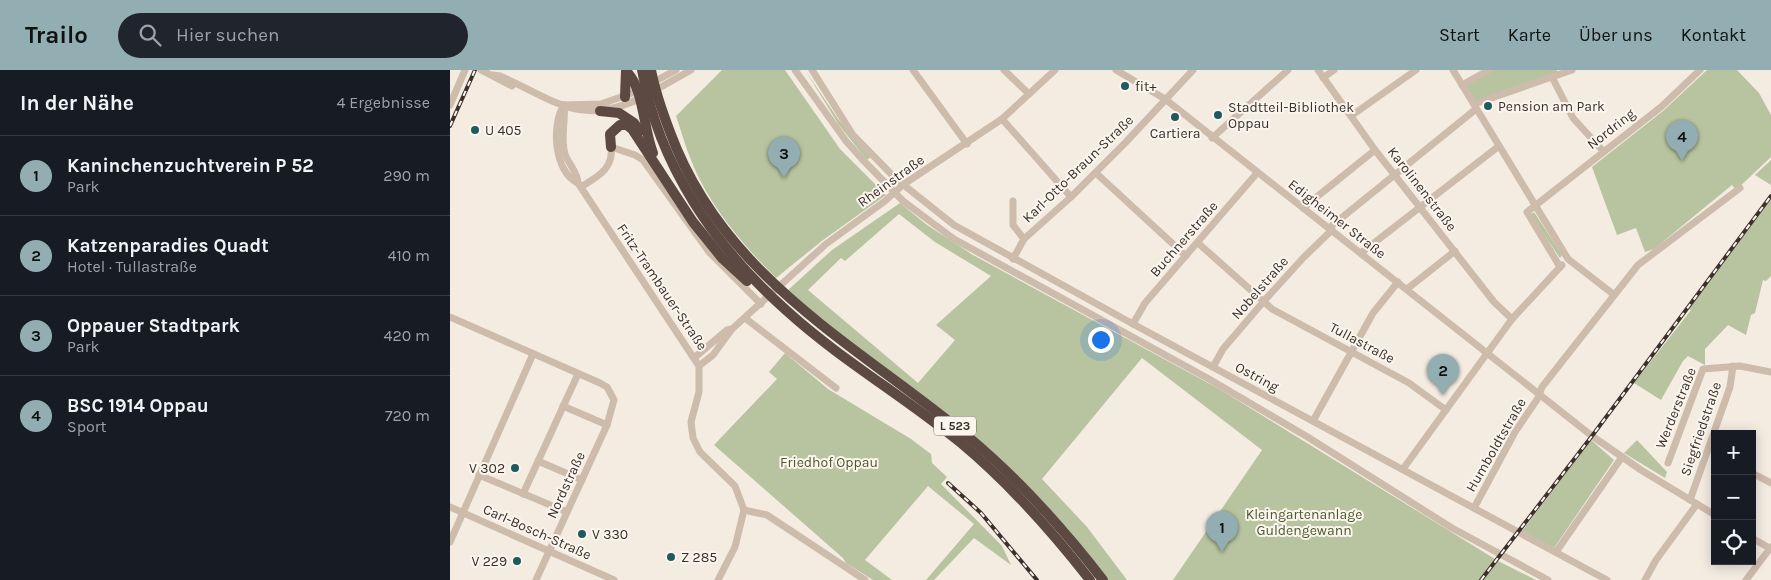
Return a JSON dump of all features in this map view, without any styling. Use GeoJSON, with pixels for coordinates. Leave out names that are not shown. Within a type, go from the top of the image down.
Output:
{"type":"FeatureCollection","features":[{"type":"Feature","properties":{"kind":"highway"},"geometry":{"type":"LineString","coordinates":[[626,70],[632,76],[640,95],[648,142],[661,175]]}},
{"type":"Feature","properties":{"kind":"highway"},"geometry":{"type":"LineString","coordinates":[[625,97],[626,70]]}},
{"type":"Feature","properties":{"kind":"highway","name":"L 523"},"geometry":{"type":"LineString","coordinates":[[642,70],[659,114],[705,204],[741,252],[762,285],[787,311],[952,437],[994,472],[1056,537],[1090,580]]}},
{"type":"Feature","properties":{"kind":"highway","name":"L 523"},"geometry":{"type":"LineString","coordinates":[[651,70],[659,114]]}},
{"type":"Feature","properties":{"kind":"highway"},"geometry":{"type":"LineString","coordinates":[[600,111],[620,113],[628,117],[648,142]]}},
{"type":"Feature","properties":{"kind":"highway"},"geometry":{"type":"LineString","coordinates":[[611,147],[610,138],[612,131],[620,125],[627,126],[637,135],[693,222],[722,258],[762,285]]}},
{"type":"Feature","properties":{"kind":"highway","name":"L 523"},"geometry":{"type":"LineString","coordinates":[[778,301],[836,338],[937,412],[1001,465],[1063,529],[1103,580]]}},
{"type":"Feature","properties":{"kind":"street"},"geometry":{"type":"LineString","coordinates":[[450,105],[465,70]]}},
{"type":"Feature","properties":{"kind":"street"},"geometry":{"type":"LineString","coordinates":[[481,70],[507,79],[520,87]]}},
{"type":"Feature","properties":{"kind":"street"},"geometry":{"type":"LineString","coordinates":[[564,105],[601,104],[640,95],[676,70]]}},
{"type":"Feature","properties":{"kind":"street"},"geometry":{"type":"LineString","coordinates":[[493,75],[505,83],[520,87],[564,105],[571,110],[600,111],[640,95],[691,70]]}},
{"type":"Feature","properties":{"kind":"street","name":"Ostring"},"geometry":{"type":"LineString","coordinates":[[812,70],[853,135],[895,178],[954,225],[1212,367],[1607,580]]}},
{"type":"Feature","properties":{"kind":"street"},"geometry":{"type":"LineString","coordinates":[[913,70],[967,144]]}},
{"type":"Feature","properties":{"kind":"street"},"geometry":{"type":"LineString","coordinates":[[1004,70],[1029,94]]}},
{"type":"Feature","properties":{"kind":"street","name":"Rheinstraße"},"geometry":{"type":"LineString","coordinates":[[699,366],[713,355],[732,329],[826,244],[904,184],[1002,119],[1054,70]]}},
{"type":"Feature","properties":{"kind":"street","name":"Edigheimer Straße"},"geometry":{"type":"LineString","coordinates":[[1116,70],[1165,99],[1592,436],[1711,513]]}},
{"type":"Feature","properties":{"kind":"street","name":"Karl-Otto-Braun-Straße"},"geometry":{"type":"LineString","coordinates":[[1013,258],[1024,239],[1096,173],[1193,70]]}},
{"type":"Feature","properties":{"kind":"street"},"geometry":{"type":"LineString","coordinates":[[1212,138],[1288,70]]}},
{"type":"Feature","properties":{"kind":"street","name":"Karolinenstraße"},"geometry":{"type":"LineString","coordinates":[[1318,70],[1375,150],[1494,302],[1512,319]]}},
{"type":"Feature","properties":{"kind":"street"},"geometry":{"type":"LineString","coordinates":[[1324,78],[1334,70]]}},
{"type":"Feature","properties":{"kind":"street"},"geometry":{"type":"LineString","coordinates":[[1351,116],[1416,70]]}},
{"type":"Feature","properties":{"kind":"street"},"geometry":{"type":"LineString","coordinates":[[1453,70],[1568,259],[1613,294]]}},
{"type":"Feature","properties":{"kind":"street"},"geometry":{"type":"LineString","coordinates":[[1462,85],[1489,70]]}},
{"type":"Feature","properties":{"kind":"street"},"geometry":{"type":"LineString","coordinates":[[1475,106],[1552,77],[1560,72],[1572,70]]}},
{"type":"Feature","properties":{"kind":"street","name":"Nordring"},"geometry":{"type":"LineString","coordinates":[[1535,206],[1661,107],[1700,70]]}},
{"type":"Feature","properties":{"kind":"street"},"geometry":{"type":"LineString","coordinates":[[798,72],[846,141],[894,193],[924,218],[974,251],[1225,388],[1306,436],[1452,528],[1493,552],[1548,580]]}},
{"type":"Feature","properties":{"kind":"street"},"geometry":{"type":"LineString","coordinates":[[1552,77],[1573,118],[1603,151]]}},
{"type":"Feature","properties":{"kind":"street","name":"Fritz-Trambauer-Straße"},"geometry":{"type":"LineString","coordinates":[[564,105],[564,146],[570,166],[578,178],[579,185],[699,366],[700,392],[691,422],[693,438],[700,452],[734,486],[744,510]]}},
{"type":"Feature","properties":{"kind":"street","name":"Nobelstraße"},"geometry":{"type":"LineString","coordinates":[[1212,367],[1223,349],[1264,301],[1331,229],[1475,106]]}},
{"type":"Feature","properties":{"kind":"street"},"geometry":{"type":"LineString","coordinates":[[1002,119],[1071,197]]}},
{"type":"Feature","properties":{"kind":"street"},"geometry":{"type":"LineString","coordinates":[[1362,253],[1499,146]]}},
{"type":"Feature","properties":{"kind":"street"},"geometry":{"type":"LineString","coordinates":[[579,185],[609,166],[612,154],[611,147],[635,155],[643,160],[696,235],[722,267],[761,304]]}},
{"type":"Feature","properties":{"kind":"street"},"geometry":{"type":"LineString","coordinates":[[1303,208],[1375,150]]}},
{"type":"Feature","properties":{"kind":"street"},"geometry":{"type":"LineString","coordinates":[[1096,173],[1186,256]]}},
{"type":"Feature","properties":{"kind":"street","name":"Buchnerstraße"},"geometry":{"type":"LineString","coordinates":[[1133,324],[1145,303],[1257,173]]}},
{"type":"Feature","properties":{"kind":"street"},"geometry":{"type":"LineString","coordinates":[[1538,394],[1613,294],[1638,265],[1740,188]]}},
{"type":"Feature","properties":{"kind":"street"},"geometry":{"type":"LineString","coordinates":[[1013,201],[1013,225],[1024,239]]}},
{"type":"Feature","properties":{"kind":"street"},"geometry":{"type":"LineString","coordinates":[[1535,206],[1527,212],[1560,267]]}},
{"type":"Feature","properties":{"kind":"street","name":"Tullastraße"},"geometry":{"type":"LineString","coordinates":[[1198,243],[1280,313],[1409,383],[1446,410]]}},
{"type":"Feature","properties":{"kind":"street"},"geometry":{"type":"LineString","coordinates":[[1407,289],[1455,251]]}},
{"type":"Feature","properties":{"kind":"street"},"geometry":{"type":"LineString","coordinates":[[1403,469],[1512,319],[1568,259]]}},
{"type":"Feature","properties":{"kind":"street"},"geometry":{"type":"LineString","coordinates":[[1313,421],[1378,305],[1398,282]]}},
{"type":"Feature","properties":{"kind":"street"},"geometry":{"type":"LineString","coordinates":[[450,317],[578,374],[524,494]]}},
{"type":"Feature","properties":{"kind":"street"},"geometry":{"type":"LineString","coordinates":[[745,318],[836,388]]}},
{"type":"Feature","properties":{"kind":"street","name":"Rheinstraße"},"geometry":{"type":"LineString","coordinates":[[694,358],[727,330],[732,329]]}},
{"type":"Feature","properties":{"kind":"street"},"geometry":{"type":"LineString","coordinates":[[450,542],[534,354]]}},
{"type":"Feature","properties":{"kind":"street","name":"Werderstraße"},"geometry":{"type":"LineString","coordinates":[[1668,463],[1703,369],[1733,366],[1771,372]]}},
{"type":"Feature","properties":{"kind":"street","name":"Siegfriedstraße"},"geometry":{"type":"LineString","coordinates":[[1717,430],[1730,386],[1733,366]]}},
{"type":"Feature","properties":{"kind":"street","name":"Nordstraße"},"geometry":{"type":"LineString","coordinates":[[536,580],[607,425],[614,400],[607,387],[578,374]]}},
{"type":"Feature","properties":{"kind":"street","name":"Humboldtstraße"},"geometry":{"type":"LineString","coordinates":[[1474,508],[1538,394]]}},
{"type":"Feature","properties":{"kind":"street"},"geometry":{"type":"LineString","coordinates":[[563,406],[607,425]]}},
{"type":"Feature","properties":{"kind":"street","name":"Siegfriedstraße"},"geometry":{"type":"LineString","coordinates":[[1690,500],[1711,451]]}},
{"type":"Feature","properties":{"kind":"street"},"geometry":{"type":"LineString","coordinates":[[1556,552],[1622,457]]}},
{"type":"Feature","properties":{"kind":"street"},"geometry":{"type":"LineString","coordinates":[[538,461],[582,480]]}},
{"type":"Feature","properties":{"kind":"street"},"geometry":{"type":"LineString","coordinates":[[479,475],[567,512]]}},
{"type":"Feature","properties":{"kind":"street"},"geometry":{"type":"LineString","coordinates":[[1755,475],[1771,484]]}},
{"type":"Feature","properties":{"kind":"street"},"geometry":{"type":"LineString","coordinates":[[1645,580],[1656,560],[1697,504]]}},
{"type":"Feature","properties":{"kind":"street","name":"Carl-Bosch-Straße"},"geometry":{"type":"LineString","coordinates":[[450,507],[614,580]]}},
{"type":"Feature","properties":{"kind":"street"},"geometry":{"type":"LineString","coordinates":[[718,580],[735,542],[743,520],[744,510],[768,514],[865,580]]}},
{"type":"Feature","properties":{"kind":"street"},"geometry":{"type":"LineString","coordinates":[[1746,580],[1771,548],[1756,540]]}},
{"type":"Feature","properties":{"kind":"green space"},"geometry":{"type":"Polygon","coordinates":[[[722,70],[785,70],[840,149],[886,195],[823,240],[776,278],[739,238],[707,192],[689,155],[676,116],[722,70]]]}},
{"type":"Feature","properties":{"kind":"green space"},"geometry":{"type":"Polygon","coordinates":[[[805,70],[838,119],[871,157],[867,160],[839,125],[805,70]]]}},
{"type":"Feature","properties":{"kind":"green space"},"geometry":{"type":"Polygon","coordinates":[[[1493,70],[1557,70],[1558,73],[1475,102],[1465,86],[1493,70]]]}},
{"type":"Feature","properties":{"kind":"green space"},"geometry":{"type":"Polygon","coordinates":[[[1707,70],[1737,70],[1759,93],[1771,115],[1771,157],[1736,190],[1732,185],[1654,249],[1645,252],[1636,228],[1617,235],[1592,167],[1663,111],[1707,70]]]}},
{"type":"Feature","properties":{"kind":"green space"},"geometry":{"type":"Polygon","coordinates":[[[1771,160],[1771,185],[1755,175],[1771,160]]]}},
{"type":"Feature","properties":{"kind":"green space"},"geometry":{"type":"Polygon","coordinates":[[[1771,199],[1771,276],[1766,281],[1763,280],[1755,313],[1751,315],[1746,335],[1728,325],[1705,349],[1705,365],[1688,356],[1683,361],[1661,400],[1634,383],[1691,310],[1689,309],[1771,199]]]}},
{"type":"Feature","properties":{"kind":"green space","name":"Kleingartenanlage Guldengewann"},"geometry":{"type":"Polygon","coordinates":[[[900,203],[927,225],[973,255],[1221,390],[1495,559],[1479,580],[1173,580],[1262,450],[1142,358],[1042,479],[1087,527],[1127,580],[1107,580],[1068,529],[1032,490],[787,291],[832,250],[900,203]],[[899,214],[845,261],[841,258],[808,290],[918,383],[955,340],[936,325],[991,276],[935,242],[899,214]]]}},
{"type":"Feature","properties":{"kind":"green space"},"geometry":{"type":"Polygon","coordinates":[[[1534,212],[1562,255],[1560,258],[1531,215],[1534,212]]]}},
{"type":"Feature","properties":{"kind":"green space","name":"Friedhof Oppau"},"geometry":{"type":"Polygon","coordinates":[[[785,353],[828,389],[911,439],[931,454],[932,463],[947,477],[941,484],[1002,546],[1011,565],[974,538],[934,580],[926,580],[974,524],[928,486],[865,560],[892,580],[873,580],[846,563],[843,558],[714,445],[777,379],[769,372],[785,353]]]}},
{"type":"Feature","properties":{"kind":"green space"},"geometry":{"type":"Polygon","coordinates":[[[1591,440],[1614,460],[1554,548],[1522,531],[1591,440]]]}},
{"type":"Feature","properties":{"kind":"green space"},"geometry":{"type":"Polygon","coordinates":[[[1637,440],[1667,472],[1665,478],[1624,453],[1637,440]]]}},
{"type":"Feature","properties":{"kind":"green space"},"geometry":{"type":"Polygon","coordinates":[[[1498,561],[1536,580],[1483,580],[1498,561]]]}},
{"type":"Feature","properties":{"kind":"railway"},"geometry":{"type":"LineString","coordinates":[[450,126],[475,70]]}},
{"type":"Feature","properties":{"kind":"railway"},"geometry":{"type":"LineString","coordinates":[[1481,580],[1592,436],[1771,196]]}},
{"type":"Feature","properties":{"kind":"railway"},"geometry":{"type":"LineString","coordinates":[[948,483],[981,513],[1037,580]]}},
{"type":"Feature","properties":{"kind":"place","name":"fit+"},"geometry":{"type":"Point","coordinates":[1125,86]}},
{"type":"Feature","properties":{"kind":"place","name":"Pension am Park"},"geometry":{"type":"Point","coordinates":[1488,106]}},
{"type":"Feature","properties":{"kind":"place","name":"Stadtteil-Bibliothek Oppau"},"geometry":{"type":"Point","coordinates":[1218,115]}},
{"type":"Feature","properties":{"kind":"place","name":"Cartiera"},"geometry":{"type":"Point","coordinates":[1175,117]}},
{"type":"Feature","properties":{"kind":"place","name":"U 405"},"geometry":{"type":"Point","coordinates":[475,130]}},
{"type":"Feature","properties":{"kind":"place","name":"BSC 1914 Oppau"},"geometry":{"type":"Point","coordinates":[1682,161]}},
{"type":"Feature","properties":{"kind":"place","name":"Oppauer Stadtpark"},"geometry":{"type":"Point","coordinates":[784,178]}},
{"type":"Feature","properties":{"kind":"place","name":"Katzenparadies Quadt"},"geometry":{"type":"Point","coordinates":[1443,395]}},
{"type":"Feature","properties":{"kind":"place","name":"V 302"},"geometry":{"type":"Point","coordinates":[515,468]}},
{"type":"Feature","properties":{"kind":"place","name":"V 330"},"geometry":{"type":"Point","coordinates":[582,534]}},
{"type":"Feature","properties":{"kind":"place","name":"Kaninchenzuchtverein P 52"},"geometry":{"type":"Point","coordinates":[1222,552]}},
{"type":"Feature","properties":{"kind":"place","name":"Z 285"},"geometry":{"type":"Point","coordinates":[671,557]}},
{"type":"Feature","properties":{"kind":"place","name":"V 229"},"geometry":{"type":"Point","coordinates":[517,561]}}]}
